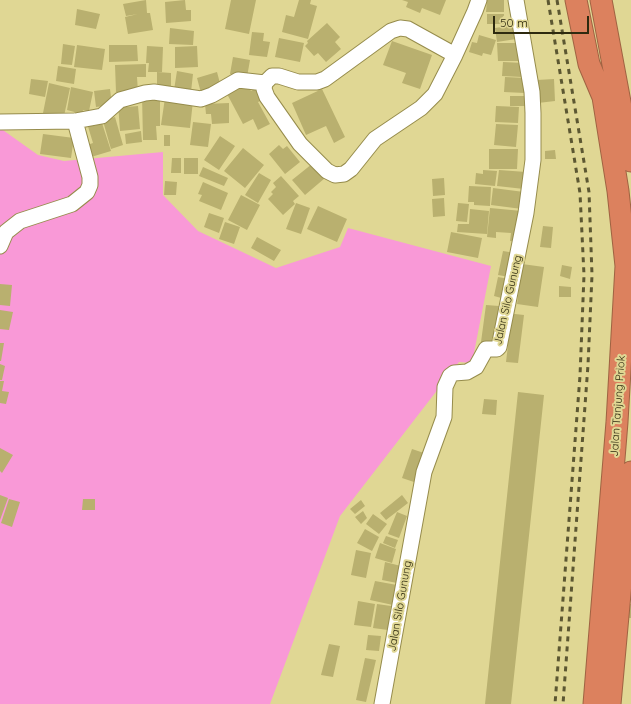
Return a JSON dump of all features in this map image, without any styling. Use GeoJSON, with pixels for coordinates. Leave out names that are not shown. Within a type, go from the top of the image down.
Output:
{"type":"FeatureCollection","features":[{"type":"Feature","properties":{"kind":"highway","name":"Jalan Tanjung Priok"},"geometry":{"type":"LineString","coordinates":[[576,0],[589,64],[603,97],[618,191],[626,266],[626,354],[617,422],[594,704]]}},
{"type":"Feature","properties":{"kind":"highway"},"geometry":{"type":"LineString","coordinates":[[601,0],[622,62],[631,160]]}},
{"type":"Feature","properties":{"kind":"highway"},"geometry":{"type":"LineString","coordinates":[[589,64],[622,62]]}},
{"type":"Feature","properties":{"kind":"highway"},"geometry":{"type":"LineString","coordinates":[[610,704],[631,472]]}},
{"type":"Feature","properties":{"kind":"street"},"geometry":{"type":"LineString","coordinates":[[265,83],[267,97],[300,144],[327,171],[335,175],[344,174],[351,169],[375,139],[428,102],[435,94],[476,11],[479,0]]}},
{"type":"Feature","properties":{"kind":"street","name":"Jalan Silo Gunung"},"geometry":{"type":"LineString","coordinates":[[382,704],[424,472],[444,417],[445,387],[450,376],[454,373],[467,372],[476,367],[486,349],[497,349],[499,347],[526,213],[533,160],[533,113],[532,92],[516,0]]}},
{"type":"Feature","properties":{"kind":"street"},"geometry":{"type":"LineString","coordinates":[[265,83],[272,76],[279,76],[298,82],[317,82],[391,31],[400,28],[408,29],[454,55]]}},
{"type":"Feature","properties":{"kind":"street"},"geometry":{"type":"LineString","coordinates":[[0,122],[75,121],[102,116],[120,100],[145,93],[154,92],[201,99],[212,95],[238,80],[265,83]]}},
{"type":"Feature","properties":{"kind":"street"},"geometry":{"type":"LineString","coordinates":[[0,246],[6,232],[20,221],[72,204],[87,192],[90,185],[90,176],[75,121]]}},
{"type":"Feature","properties":{"kind":"shaded area"},"geometry":{"type":"Polygon","coordinates":[[[0,128],[38,155],[64,161],[163,152],[163,195],[198,231],[276,268],[340,247],[348,228],[491,266],[472,363],[459,362],[340,516],[270,704],[0,704],[0,128]]]}},
{"type":"Feature","properties":{"kind":"building"},"geometry":{"type":"Polygon","coordinates":[[[146,0],[147,13],[150,13],[153,30],[128,34],[125,17],[138,14],[126,16],[123,4],[146,0]]]}},
{"type":"Feature","properties":{"kind":"building"},"geometry":{"type":"Polygon","coordinates":[[[185,0],[186,10],[191,10],[191,21],[166,23],[165,2],[185,0]]]}},
{"type":"Feature","properties":{"kind":"building"},"geometry":{"type":"Polygon","coordinates":[[[231,0],[256,0],[249,34],[225,29],[231,0]]]}},
{"type":"Feature","properties":{"kind":"building"},"geometry":{"type":"Polygon","coordinates":[[[299,0],[311,0],[310,4],[317,6],[308,39],[282,32],[286,15],[294,17],[299,0]]]}},
{"type":"Feature","properties":{"kind":"building"},"geometry":{"type":"Polygon","coordinates":[[[402,0],[446,0],[440,15],[422,8],[420,13],[406,7],[408,2],[402,0]]]}},
{"type":"Feature","properties":{"kind":"building"},"geometry":{"type":"Polygon","coordinates":[[[487,0],[504,0],[504,12],[486,12],[487,0]]]}},
{"type":"Feature","properties":{"kind":"building"},"geometry":{"type":"Polygon","coordinates":[[[77,9],[100,14],[96,29],[75,25],[77,9]]]}},
{"type":"Feature","properties":{"kind":"building"},"geometry":{"type":"Polygon","coordinates":[[[487,14],[504,14],[504,24],[487,24],[487,14]]]}},
{"type":"Feature","properties":{"kind":"building"},"geometry":{"type":"Polygon","coordinates":[[[327,23],[340,37],[335,42],[341,49],[326,62],[318,53],[314,56],[305,46],[308,43],[307,41],[327,23]]]}},
{"type":"Feature","properties":{"kind":"building"},"geometry":{"type":"Polygon","coordinates":[[[514,25],[516,39],[497,42],[495,28],[514,25]]]}},
{"type":"Feature","properties":{"kind":"building"},"geometry":{"type":"Polygon","coordinates":[[[170,28],[194,31],[193,45],[169,44],[170,28]]]}},
{"type":"Feature","properties":{"kind":"building"},"geometry":{"type":"Polygon","coordinates":[[[252,32],[264,33],[263,41],[270,42],[267,57],[249,55],[252,32]]]}},
{"type":"Feature","properties":{"kind":"building"},"geometry":{"type":"Polygon","coordinates":[[[479,35],[496,40],[491,55],[483,53],[482,56],[469,52],[472,42],[477,43],[479,35]]]}},
{"type":"Feature","properties":{"kind":"building"},"geometry":{"type":"Polygon","coordinates":[[[279,38],[304,43],[300,62],[275,57],[279,38]]]}},
{"type":"Feature","properties":{"kind":"building"},"geometry":{"type":"Polygon","coordinates":[[[392,41],[432,55],[420,89],[402,83],[406,73],[383,65],[392,41]]]}},
{"type":"Feature","properties":{"kind":"building"},"geometry":{"type":"Polygon","coordinates":[[[497,43],[521,43],[521,61],[498,61],[497,43]]]}},
{"type":"Feature","properties":{"kind":"building"},"geometry":{"type":"Polygon","coordinates":[[[63,44],[75,46],[72,65],[61,64],[63,44]]]}},
{"type":"Feature","properties":{"kind":"building"},"geometry":{"type":"Polygon","coordinates":[[[77,45],[105,49],[102,70],[74,67],[77,45]]]}},
{"type":"Feature","properties":{"kind":"building"},"geometry":{"type":"Polygon","coordinates":[[[109,45],[137,45],[138,61],[109,62],[109,45]]]}},
{"type":"Feature","properties":{"kind":"building"},"geometry":{"type":"Polygon","coordinates":[[[147,46],[163,47],[162,72],[148,72],[149,63],[146,63],[147,46]]]}},
{"type":"Feature","properties":{"kind":"building"},"geometry":{"type":"Polygon","coordinates":[[[197,46],[198,67],[175,68],[175,47],[197,46]]]}},
{"type":"Feature","properties":{"kind":"building"},"geometry":{"type":"Polygon","coordinates":[[[233,57],[250,60],[247,77],[230,74],[233,57]]]}},
{"type":"Feature","properties":{"kind":"building"},"geometry":{"type":"Polygon","coordinates":[[[503,62],[523,63],[522,77],[502,76],[503,62]]]}},
{"type":"Feature","properties":{"kind":"building"},"geometry":{"type":"Polygon","coordinates":[[[146,64],[146,77],[137,77],[138,92],[116,92],[115,65],[146,64]]]}},
{"type":"Feature","properties":{"kind":"building"},"geometry":{"type":"Polygon","coordinates":[[[58,66],[76,69],[74,84],[56,81],[58,66]]]}},
{"type":"Feature","properties":{"kind":"building"},"geometry":{"type":"Polygon","coordinates":[[[177,71],[193,74],[191,92],[174,90],[177,71]]]}},
{"type":"Feature","properties":{"kind":"building"},"geometry":{"type":"Polygon","coordinates":[[[157,72],[171,73],[171,88],[157,88],[157,72]]]}},
{"type":"Feature","properties":{"kind":"building"},"geometry":{"type":"Polygon","coordinates":[[[217,72],[221,87],[201,93],[197,78],[217,72]]]}},
{"type":"Feature","properties":{"kind":"building"},"geometry":{"type":"Polygon","coordinates":[[[505,77],[526,78],[525,93],[504,92],[505,77]]]}},
{"type":"Feature","properties":{"kind":"building"},"geometry":{"type":"Polygon","coordinates":[[[31,79],[48,81],[45,97],[29,94],[31,79]]]}},
{"type":"Feature","properties":{"kind":"building"},"geometry":{"type":"Polygon","coordinates":[[[554,79],[555,101],[538,103],[537,80],[554,79]]]}},
{"type":"Feature","properties":{"kind":"building"},"geometry":{"type":"Polygon","coordinates":[[[246,81],[251,91],[258,87],[264,99],[258,102],[270,124],[258,130],[253,119],[243,124],[226,92],[246,81]]]}},
{"type":"Feature","properties":{"kind":"building"},"geometry":{"type":"Polygon","coordinates":[[[49,83],[70,88],[64,116],[43,113],[49,83]]]}},
{"type":"Feature","properties":{"kind":"building"},"geometry":{"type":"Polygon","coordinates":[[[71,87],[93,92],[89,111],[83,110],[82,114],[67,110],[71,87]]]}},
{"type":"Feature","properties":{"kind":"building"},"geometry":{"type":"Polygon","coordinates":[[[110,89],[112,105],[96,107],[94,91],[110,89]]]}},
{"type":"Feature","properties":{"kind":"building"},"geometry":{"type":"Polygon","coordinates":[[[322,89],[345,137],[334,143],[326,126],[306,135],[292,103],[322,89]]]}},
{"type":"Feature","properties":{"kind":"building"},"geometry":{"type":"Polygon","coordinates":[[[142,95],[160,95],[160,126],[156,126],[157,140],[143,140],[142,95]]]}},
{"type":"Feature","properties":{"kind":"building"},"geometry":{"type":"Polygon","coordinates":[[[510,96],[528,96],[528,106],[510,106],[510,96]]]}},
{"type":"Feature","properties":{"kind":"building"},"geometry":{"type":"Polygon","coordinates":[[[165,98],[193,101],[190,128],[161,125],[165,98]]]}},
{"type":"Feature","properties":{"kind":"building"},"geometry":{"type":"Polygon","coordinates":[[[126,102],[126,107],[138,106],[140,129],[120,131],[118,103],[126,102]]]}},
{"type":"Feature","properties":{"kind":"building"},"geometry":{"type":"Polygon","coordinates":[[[229,103],[229,123],[212,124],[211,114],[206,114],[205,104],[229,103]]]}},
{"type":"Feature","properties":{"kind":"building"},"geometry":{"type":"Polygon","coordinates":[[[496,106],[519,107],[518,123],[495,122],[496,106]]]}},
{"type":"Feature","properties":{"kind":"building"},"geometry":{"type":"Polygon","coordinates":[[[115,117],[123,145],[111,149],[103,121],[115,117]]]}},
{"type":"Feature","properties":{"kind":"building"},"geometry":{"type":"Polygon","coordinates":[[[91,119],[94,126],[102,123],[111,151],[91,157],[87,145],[93,143],[86,120],[91,119]]]}},
{"type":"Feature","properties":{"kind":"building"},"geometry":{"type":"Polygon","coordinates":[[[193,122],[211,124],[208,147],[190,145],[193,122]]]}},
{"type":"Feature","properties":{"kind":"building"},"geometry":{"type":"Polygon","coordinates":[[[496,124],[518,125],[516,147],[494,145],[496,124]]]}},
{"type":"Feature","properties":{"kind":"building"},"geometry":{"type":"Polygon","coordinates":[[[141,131],[142,142],[126,144],[125,134],[141,131]]]}},
{"type":"Feature","properties":{"kind":"building"},"geometry":{"type":"Polygon","coordinates":[[[43,134],[74,138],[71,158],[40,154],[43,134]]]}},
{"type":"Feature","properties":{"kind":"building"},"geometry":{"type":"Polygon","coordinates":[[[164,135],[170,135],[170,146],[164,146],[164,135]]]}},
{"type":"Feature","properties":{"kind":"building"},"geometry":{"type":"Polygon","coordinates":[[[220,136],[235,146],[219,170],[204,160],[220,136]]]}},
{"type":"Feature","properties":{"kind":"building"},"geometry":{"type":"Polygon","coordinates":[[[279,145],[283,149],[287,146],[300,162],[285,174],[269,154],[279,145]]]}},
{"type":"Feature","properties":{"kind":"building"},"geometry":{"type":"Polygon","coordinates":[[[243,148],[264,165],[245,188],[224,171],[243,148]]]}},
{"type":"Feature","properties":{"kind":"building"},"geometry":{"type":"Polygon","coordinates":[[[489,149],[518,149],[517,169],[489,169],[489,149]]]}},
{"type":"Feature","properties":{"kind":"building"},"geometry":{"type":"Polygon","coordinates":[[[555,150],[556,159],[545,159],[545,151],[555,150]]]}},
{"type":"Feature","properties":{"kind":"building"},"geometry":{"type":"Polygon","coordinates":[[[172,158],[181,158],[181,173],[171,173],[172,158]]]}},
{"type":"Feature","properties":{"kind":"building"},"geometry":{"type":"Polygon","coordinates":[[[184,158],[198,158],[198,174],[184,174],[184,158]]]}},
{"type":"Feature","properties":{"kind":"building"},"geometry":{"type":"Polygon","coordinates":[[[312,164],[325,178],[305,195],[292,180],[312,164]]]}},
{"type":"Feature","properties":{"kind":"building"},"geometry":{"type":"Polygon","coordinates":[[[203,167],[228,178],[224,186],[199,176],[203,167]]]}},
{"type":"Feature","properties":{"kind":"building"},"geometry":{"type":"Polygon","coordinates":[[[483,170],[497,171],[495,186],[475,184],[476,173],[483,174],[483,170]]]}},
{"type":"Feature","properties":{"kind":"building"},"geometry":{"type":"Polygon","coordinates":[[[499,170],[526,172],[524,189],[497,186],[499,170]]]}},
{"type":"Feature","properties":{"kind":"building"},"geometry":{"type":"Polygon","coordinates":[[[259,173],[271,180],[258,203],[245,195],[259,173]]]}},
{"type":"Feature","properties":{"kind":"building"},"geometry":{"type":"Polygon","coordinates":[[[281,176],[299,196],[293,201],[295,204],[283,215],[268,199],[273,194],[271,192],[276,187],[273,183],[281,176]]]}},
{"type":"Feature","properties":{"kind":"building"},"geometry":{"type":"Polygon","coordinates":[[[444,178],[445,195],[433,196],[432,179],[444,178]]]}},
{"type":"Feature","properties":{"kind":"building"},"geometry":{"type":"Polygon","coordinates":[[[165,181],[177,182],[176,195],[164,195],[165,181]]]}},
{"type":"Feature","properties":{"kind":"building"},"geometry":{"type":"Polygon","coordinates":[[[203,182],[228,193],[221,210],[199,201],[202,195],[198,194],[203,182]]]}},
{"type":"Feature","properties":{"kind":"building"},"geometry":{"type":"Polygon","coordinates":[[[469,186],[491,187],[490,206],[474,205],[474,202],[468,202],[469,186]]]}},
{"type":"Feature","properties":{"kind":"building"},"geometry":{"type":"Polygon","coordinates":[[[493,188],[524,192],[522,209],[491,205],[493,188]]]}},
{"type":"Feature","properties":{"kind":"building"},"geometry":{"type":"Polygon","coordinates":[[[241,195],[260,205],[247,230],[228,220],[241,195]]]}},
{"type":"Feature","properties":{"kind":"building"},"geometry":{"type":"Polygon","coordinates":[[[444,198],[445,216],[433,217],[432,199],[444,198]]]}},
{"type":"Feature","properties":{"kind":"building"},"geometry":{"type":"Polygon","coordinates":[[[296,203],[310,208],[301,234],[286,229],[296,203]]]}},
{"type":"Feature","properties":{"kind":"building"},"geometry":{"type":"Polygon","coordinates":[[[458,203],[469,204],[467,222],[456,221],[458,203]]]}},
{"type":"Feature","properties":{"kind":"building"},"geometry":{"type":"Polygon","coordinates":[[[318,206],[347,219],[337,242],[307,229],[318,206]]]}},
{"type":"Feature","properties":{"kind":"building"},"geometry":{"type":"Polygon","coordinates":[[[490,208],[522,211],[519,242],[510,241],[511,233],[496,232],[496,238],[487,237],[490,208]]]}},
{"type":"Feature","properties":{"kind":"building"},"geometry":{"type":"Polygon","coordinates":[[[470,209],[489,211],[487,234],[457,232],[458,224],[469,224],[470,209]]]}},
{"type":"Feature","properties":{"kind":"building"},"geometry":{"type":"Polygon","coordinates":[[[209,213],[224,218],[219,233],[204,227],[209,213]]]}},
{"type":"Feature","properties":{"kind":"building"},"geometry":{"type":"Polygon","coordinates":[[[225,222],[240,227],[234,244],[219,239],[225,222]]]}},
{"type":"Feature","properties":{"kind":"building"},"geometry":{"type":"Polygon","coordinates":[[[543,226],[553,227],[551,248],[540,247],[543,226]]]}},
{"type":"Feature","properties":{"kind":"building"},"geometry":{"type":"Polygon","coordinates":[[[451,232],[482,238],[478,258],[447,252],[451,232]]]}},
{"type":"Feature","properties":{"kind":"building"},"geometry":{"type":"Polygon","coordinates":[[[257,237],[281,250],[274,261],[251,248],[257,237]]]}},
{"type":"Feature","properties":{"kind":"building"},"geometry":{"type":"Polygon","coordinates":[[[503,251],[515,253],[509,277],[498,275],[503,251]]]}},
{"type":"Feature","properties":{"kind":"building"},"geometry":{"type":"Polygon","coordinates":[[[522,264],[544,267],[538,307],[517,304],[522,264]]]}},
{"type":"Feature","properties":{"kind":"building"},"geometry":{"type":"Polygon","coordinates":[[[562,265],[572,267],[570,279],[560,276],[562,265]]]}},
{"type":"Feature","properties":{"kind":"building"},"geometry":{"type":"Polygon","coordinates":[[[498,277],[509,279],[505,299],[494,296],[498,277]]]}},
{"type":"Feature","properties":{"kind":"building"},"geometry":{"type":"Polygon","coordinates":[[[0,284],[12,285],[10,306],[0,305],[0,284]]]}},
{"type":"Feature","properties":{"kind":"building"},"geometry":{"type":"Polygon","coordinates":[[[559,286],[571,287],[571,297],[559,297],[559,286]]]}},
{"type":"Feature","properties":{"kind":"building"},"geometry":{"type":"Polygon","coordinates":[[[486,305],[499,306],[494,344],[481,342],[486,305]]]}},
{"type":"Feature","properties":{"kind":"building"},"geometry":{"type":"Polygon","coordinates":[[[0,310],[13,312],[9,330],[0,329],[0,310]]]}},
{"type":"Feature","properties":{"kind":"building"},"geometry":{"type":"Polygon","coordinates":[[[506,313],[524,315],[518,363],[506,362],[508,345],[502,344],[506,313]]]}},
{"type":"Feature","properties":{"kind":"building"},"geometry":{"type":"Polygon","coordinates":[[[0,343],[4,343],[1,361],[0,361],[0,343]]]}},
{"type":"Feature","properties":{"kind":"building"},"geometry":{"type":"Polygon","coordinates":[[[0,364],[5,366],[2,380],[0,380],[0,364]]]}},
{"type":"Feature","properties":{"kind":"building"},"geometry":{"type":"Polygon","coordinates":[[[0,381],[4,381],[2,391],[9,392],[6,404],[0,403],[0,381]]]}},
{"type":"Feature","properties":{"kind":"building"},"geometry":{"type":"Polygon","coordinates":[[[518,392],[544,395],[511,704],[485,704],[518,392]]]}},
{"type":"Feature","properties":{"kind":"building"},"geometry":{"type":"Polygon","coordinates":[[[484,399],[497,400],[496,415],[482,414],[484,399]]]}},
{"type":"Feature","properties":{"kind":"building"},"geometry":{"type":"Polygon","coordinates":[[[0,448],[13,455],[2,473],[0,471],[0,448]]]}},
{"type":"Feature","properties":{"kind":"building"},"geometry":{"type":"Polygon","coordinates":[[[412,449],[427,454],[417,483],[402,478],[412,449]]]}},
{"type":"Feature","properties":{"kind":"building"},"geometry":{"type":"Polygon","coordinates":[[[0,495],[8,498],[0,520],[0,495]]]}},
{"type":"Feature","properties":{"kind":"building"},"geometry":{"type":"Polygon","coordinates":[[[402,495],[408,503],[386,520],[380,513],[402,495]]]}},
{"type":"Feature","properties":{"kind":"building"},"geometry":{"type":"Polygon","coordinates":[[[9,499],[20,502],[12,527],[1,523],[9,499]]]}},
{"type":"Feature","properties":{"kind":"building"},"geometry":{"type":"Polygon","coordinates":[[[83,499],[95,499],[95,510],[82,510],[83,499]]]}},
{"type":"Feature","properties":{"kind":"building"},"geometry":{"type":"Polygon","coordinates":[[[361,500],[365,506],[355,514],[350,509],[361,500]]]}},
{"type":"Feature","properties":{"kind":"building"},"geometry":{"type":"Polygon","coordinates":[[[363,511],[367,518],[361,524],[355,517],[363,511]]]}},
{"type":"Feature","properties":{"kind":"building"},"geometry":{"type":"Polygon","coordinates":[[[397,512],[407,516],[399,538],[388,534],[397,512]]]}},
{"type":"Feature","properties":{"kind":"building"},"geometry":{"type":"Polygon","coordinates":[[[373,514],[387,524],[379,534],[366,524],[373,514]]]}},
{"type":"Feature","properties":{"kind":"building"},"geometry":{"type":"Polygon","coordinates":[[[365,529],[379,537],[372,551],[357,543],[365,529]]]}},
{"type":"Feature","properties":{"kind":"building"},"geometry":{"type":"Polygon","coordinates":[[[386,536],[398,540],[395,548],[383,543],[386,536]]]}},
{"type":"Feature","properties":{"kind":"building"},"geometry":{"type":"Polygon","coordinates":[[[380,543],[396,549],[392,563],[375,558],[380,543]]]}},
{"type":"Feature","properties":{"kind":"building"},"geometry":{"type":"Polygon","coordinates":[[[356,550],[371,553],[366,578],[351,575],[356,550]]]}},
{"type":"Feature","properties":{"kind":"building"},"geometry":{"type":"Polygon","coordinates":[[[385,562],[401,566],[397,583],[382,580],[385,562]]]}},
{"type":"Feature","properties":{"kind":"building"},"geometry":{"type":"Polygon","coordinates":[[[375,581],[397,585],[393,605],[370,600],[375,581]]]}},
{"type":"Feature","properties":{"kind":"building"},"geometry":{"type":"Polygon","coordinates":[[[358,601],[375,604],[371,627],[354,625],[358,601]]]}},
{"type":"Feature","properties":{"kind":"building"},"geometry":{"type":"Polygon","coordinates":[[[377,604],[391,606],[388,630],[373,628],[377,604]]]}},
{"type":"Feature","properties":{"kind":"building"},"geometry":{"type":"Polygon","coordinates":[[[629,604],[631,604],[631,618],[628,618],[629,604]]]}},
{"type":"Feature","properties":{"kind":"building"},"geometry":{"type":"Polygon","coordinates":[[[368,635],[381,636],[379,651],[366,650],[368,635]]]}},
{"type":"Feature","properties":{"kind":"building"},"geometry":{"type":"Polygon","coordinates":[[[329,644],[340,646],[333,677],[321,675],[329,644]]]}},
{"type":"Feature","properties":{"kind":"building"},"geometry":{"type":"Polygon","coordinates":[[[365,658],[376,660],[366,702],[356,700],[365,658]]]}},
{"type":"Feature","properties":{"kind":"railway"},"geometry":{"type":"LineString","coordinates":[[548,0],[580,193],[584,275],[580,376],[555,704]]}},
{"type":"Feature","properties":{"kind":"railway"},"geometry":{"type":"LineString","coordinates":[[557,0],[589,192],[592,275],[588,365],[563,704]]}}]}
